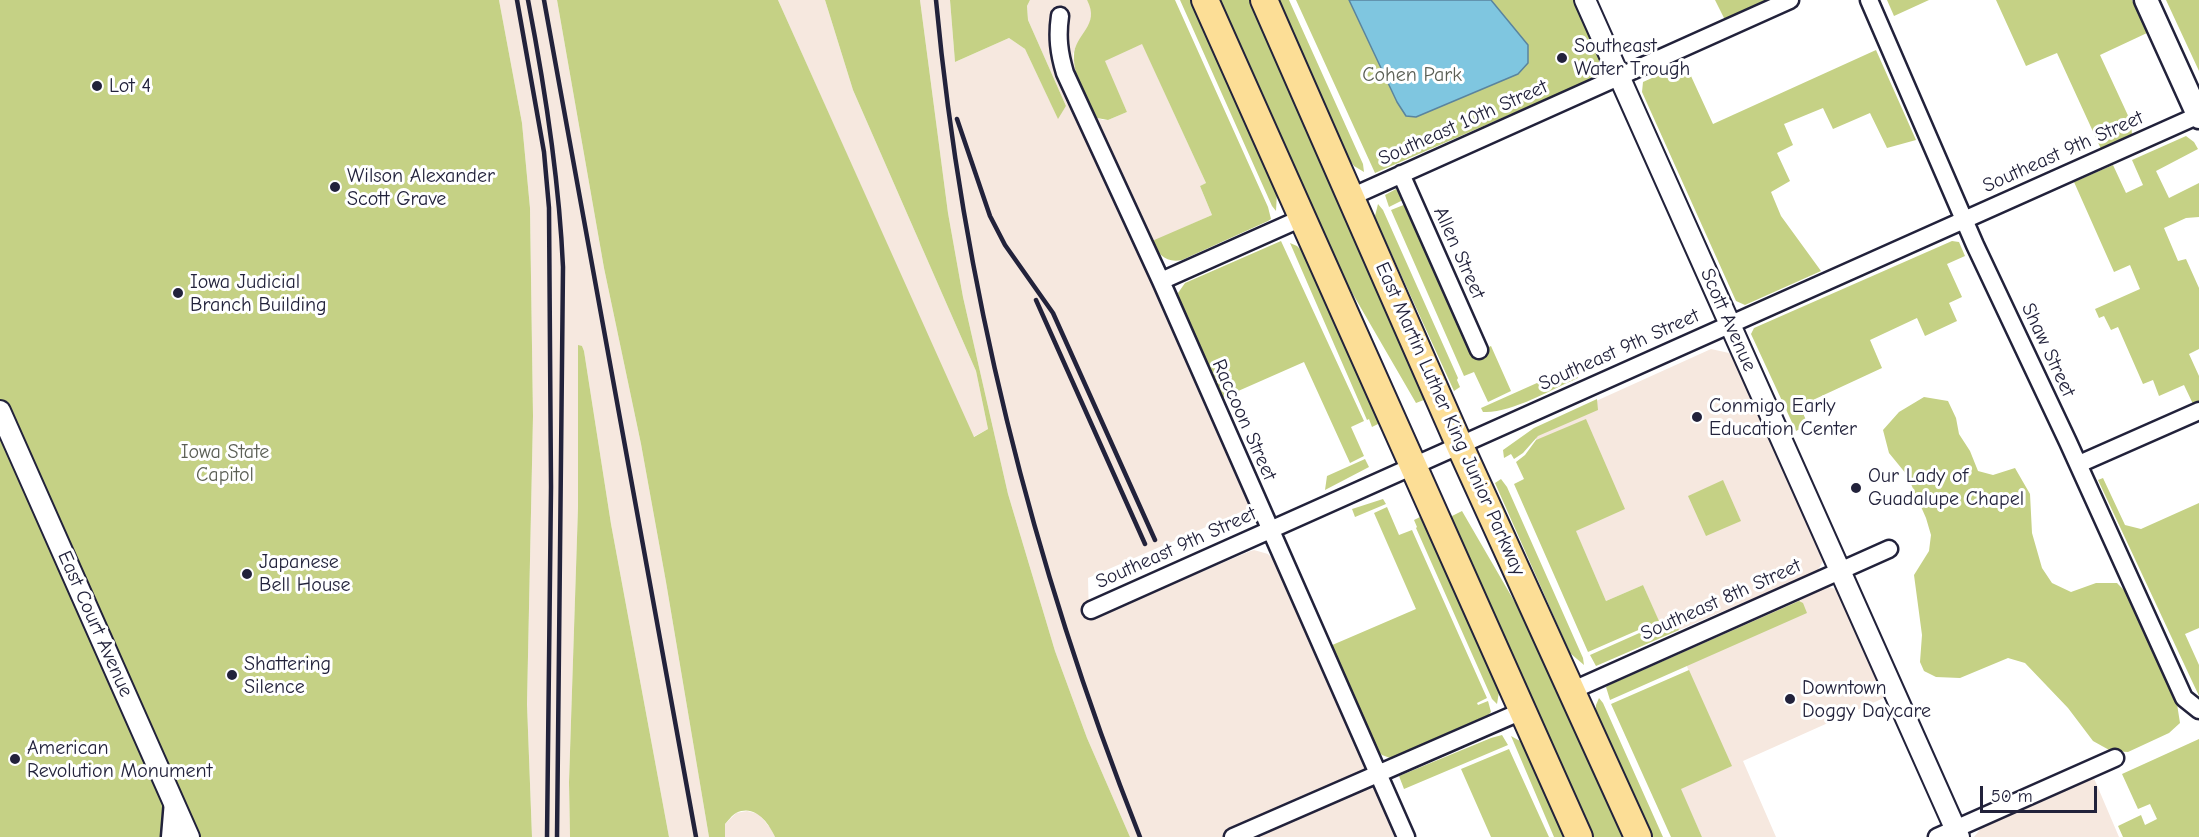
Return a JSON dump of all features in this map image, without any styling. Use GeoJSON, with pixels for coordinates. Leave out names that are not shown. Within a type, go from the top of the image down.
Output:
{"type":"FeatureCollection","features":[{"type":"Feature","properties":{"kind":"main road"},"geometry":{"type":"LineString","coordinates":[[1205,0],[1579,837]]}},
{"type":"Feature","properties":{"kind":"main road","name":"East Martin Luther King Junior Parkway"},"geometry":{"type":"LineString","coordinates":[[1264,0],[1459,444],[1638,837]]}},
{"type":"Feature","properties":{"kind":"main road"},"geometry":{"type":"LineString","coordinates":[[2146,0],[2199,116]]}},
{"type":"Feature","properties":{"kind":"street","name":"Scott Avenue"},"geometry":{"type":"LineString","coordinates":[[1585,0],[1958,833]]}},
{"type":"Feature","properties":{"kind":"street","name":"Southeast 10th Street"},"geometry":{"type":"LineString","coordinates":[[1351,197],[1790,0]]}},
{"type":"Feature","properties":{"kind":"street","name":"Shaw Street"},"geometry":{"type":"LineString","coordinates":[[1869,0],[1964,219],[2079,464],[2184,698],[2199,710]]}},
{"type":"Feature","properties":{"kind":"street","name":"Raccoon Street"},"geometry":{"type":"LineString","coordinates":[[1060,16],[1059,53],[1065,73],[1161,281],[1406,837]]}},
{"type":"Feature","properties":{"kind":"street","name":"Southeast 9th Street"},"geometry":{"type":"LineString","coordinates":[[1091,610],[1730,323],[2199,116]]}},
{"type":"Feature","properties":{"kind":"street","name":"Allen Street"},"geometry":{"type":"LineString","coordinates":[[1401,174],[1479,350]]}},
{"type":"Feature","properties":{"kind":"street"},"geometry":{"type":"LineString","coordinates":[[1161,281],[1302,218]]}},
{"type":"Feature","properties":{"kind":"street","name":"East Court Avenue"},"geometry":{"type":"LineString","coordinates":[[0,411],[4,425],[189,837]]}},
{"type":"Feature","properties":{"kind":"street"},"geometry":{"type":"LineString","coordinates":[[2079,464],[2199,411]]}},
{"type":"Feature","properties":{"kind":"street","name":"Southeast 8th Street"},"geometry":{"type":"LineString","coordinates":[[1571,691],[1889,549]]}},
{"type":"Feature","properties":{"kind":"street"},"geometry":{"type":"LineString","coordinates":[[1233,837],[1522,711]]}},
{"type":"Feature","properties":{"kind":"street"},"geometry":{"type":"LineString","coordinates":[[1936,837],[1958,833],[2115,758]]}},
{"type":"Feature","properties":{"kind":"street"},"geometry":{"type":"LineString","coordinates":[[170,837],[173,801]]}},
{"type":"Feature","properties":{"kind":"shaded area"},"geometry":{"type":"Polygon","coordinates":[[[499,0],[557,0],[604,268],[641,444],[709,837],[669,837],[611,524],[584,351],[582,346],[578,346],[578,507],[569,782],[570,837],[532,837],[527,704],[533,416],[530,208],[522,123],[499,0]]]}},
{"type":"Feature","properties":{"kind":"shaded area"},"geometry":{"type":"Polygon","coordinates":[[[778,0],[825,0],[853,90],[976,371],[988,429],[973,437],[778,0]]]}},
{"type":"Feature","properties":{"kind":"shaded area"},"geometry":{"type":"Polygon","coordinates":[[[920,0],[950,0],[955,62],[1009,38],[1025,49],[1058,118],[1066,106],[1028,20],[1027,6],[1030,0],[1087,0],[1091,7],[1088,29],[1073,54],[1076,73],[1097,118],[1108,120],[1127,112],[1104,61],[1142,43],[1206,183],[1200,186],[1212,215],[1136,249],[1250,508],[1088,578],[1089,620],[1248,552],[1254,550],[1268,554],[1273,559],[1396,837],[1130,837],[1087,738],[1055,651],[1008,494],[963,297],[948,213],[920,0]]]}},
{"type":"Feature","properties":{"kind":"shaded area"},"geometry":{"type":"Polygon","coordinates":[[[1711,349],[1729,353],[1735,361],[1823,561],[1818,570],[1813,573],[1665,636],[1643,585],[1606,601],[1532,430],[1711,349]]]}},
{"type":"Feature","properties":{"kind":"shaded area"},"geometry":{"type":"Polygon","coordinates":[[[1828,587],[1836,589],[1839,593],[1886,697],[1743,761],[1776,837],[1702,837],[1680,789],[1731,766],[1681,653],[1828,587]]]}},
{"type":"Feature","properties":{"kind":"shaded area"},"geometry":{"type":"Polygon","coordinates":[[[2093,776],[2119,837],[1974,837],[1981,828],[2093,776]]]}},
{"type":"Feature","properties":{"kind":"shaded area"},"geometry":{"type":"Polygon","coordinates":[[[747,811],[759,814],[775,837],[725,837],[725,824],[736,813],[747,811]]]}},
{"type":"Feature","properties":{"kind":"green space","name":"Iowa State Capitol"},"geometry":{"type":"Polygon","coordinates":[[[0,0],[499,0],[522,123],[530,208],[533,416],[527,704],[532,837],[0,837],[0,0]]]}},
{"type":"Feature","properties":{"kind":"green space"},"geometry":{"type":"Polygon","coordinates":[[[557,0],[778,0],[974,437],[988,429],[976,371],[853,90],[825,0],[920,0],[948,213],[963,297],[1008,494],[1055,651],[1087,738],[1130,837],[775,837],[765,820],[755,813],[743,811],[735,814],[725,824],[725,837],[709,837],[641,444],[604,268],[557,0]]]}},
{"type":"Feature","properties":{"kind":"green space"},"geometry":{"type":"Polygon","coordinates":[[[950,0],[1030,0],[1027,6],[1028,20],[1066,106],[1058,119],[1025,49],[1009,38],[955,62],[950,0]]]}},
{"type":"Feature","properties":{"kind":"green space"},"geometry":{"type":"Polygon","coordinates":[[[1087,0],[1175,0],[1268,207],[1271,219],[1182,260],[1167,259],[1160,254],[1152,241],[1212,215],[1200,186],[1206,183],[1142,44],[1105,61],[1127,112],[1108,120],[1097,118],[1082,88],[1074,64],[1075,48],[1091,17],[1087,0]]]}},
{"type":"Feature","properties":{"kind":"green space"},"geometry":{"type":"Polygon","coordinates":[[[1180,0],[1191,0],[1277,192],[1276,211],[1272,206],[1180,0]]]}},
{"type":"Feature","properties":{"kind":"green space"},"geometry":{"type":"Polygon","coordinates":[[[1217,0],[1251,0],[1429,398],[1416,403],[1336,265],[1217,0]]]}},
{"type":"Feature","properties":{"kind":"green space"},"geometry":{"type":"Polygon","coordinates":[[[1278,0],[1289,0],[1363,164],[1364,172],[1354,166],[1349,159],[1278,0]]]}},
{"type":"Feature","properties":{"kind":"green space","name":"Cohen Park"},"geometry":{"type":"Polygon","coordinates":[[[1296,0],[1574,0],[1600,59],[1598,70],[1590,80],[1375,173],[1296,0]]]}},
{"type":"Feature","properties":{"kind":"green space"},"geometry":{"type":"Polygon","coordinates":[[[1715,0],[1772,0],[1726,22],[1715,0]]]}},
{"type":"Feature","properties":{"kind":"green space"},"geometry":{"type":"Polygon","coordinates":[[[1887,0],[1929,0],[1894,16],[1887,0]]]}},
{"type":"Feature","properties":{"kind":"green space"},"geometry":{"type":"Polygon","coordinates":[[[1996,0],[2132,0],[2147,33],[2100,55],[2131,122],[2132,135],[2101,149],[2057,53],[2026,66],[1996,0]]]}},
{"type":"Feature","properties":{"kind":"green space"},"geometry":{"type":"Polygon","coordinates":[[[2166,0],[2199,0],[2199,71],[2166,0]]]}},
{"type":"Feature","properties":{"kind":"green space"},"geometry":{"type":"Polygon","coordinates":[[[1876,50],[1916,140],[1887,148],[1870,113],[1833,129],[1823,108],[1784,124],[1793,145],[1777,153],[1790,181],[1771,192],[1781,216],[1821,271],[1745,305],[1736,301],[1642,92],[1643,82],[1685,63],[1713,124],[1876,50]]]}},
{"type":"Feature","properties":{"kind":"green space"},"geometry":{"type":"Polygon","coordinates":[[[2186,136],[2194,142],[2198,149],[2156,171],[2169,198],[2199,183],[2199,217],[2186,218],[2164,228],[2178,261],[2186,259],[2199,288],[2199,349],[2189,354],[2199,376],[2199,402],[2193,404],[2184,385],[2159,396],[2153,380],[2143,384],[2118,327],[2111,330],[2104,316],[2099,318],[2095,309],[2140,289],[2130,265],[2114,272],[2074,182],[2113,165],[2126,193],[2143,185],[2132,160],[2186,136]]]}},
{"type":"Feature","properties":{"kind":"green space"},"geometry":{"type":"Polygon","coordinates":[[[1396,189],[1405,199],[1389,207],[1385,195],[1396,189]]]}},
{"type":"Feature","properties":{"kind":"green space"},"geometry":{"type":"Polygon","coordinates":[[[1378,204],[1383,210],[1458,378],[1460,387],[1454,391],[1377,222],[1375,216],[1378,204]]]}},
{"type":"Feature","properties":{"kind":"green space"},"geometry":{"type":"Polygon","coordinates":[[[1406,204],[1473,354],[1491,346],[1511,391],[1488,402],[1474,372],[1464,376],[1391,210],[1406,204]]]}},
{"type":"Feature","properties":{"kind":"green space"},"geometry":{"type":"Polygon","coordinates":[[[1281,241],[1364,421],[1351,427],[1364,456],[1350,463],[1304,362],[1220,399],[1180,306],[1178,293],[1185,283],[1281,241]]]}},
{"type":"Feature","properties":{"kind":"green space"},"geometry":{"type":"Polygon","coordinates":[[[1952,241],[1959,242],[1965,256],[1947,264],[1962,297],[1949,303],[1957,321],[1925,336],[1917,318],[1870,340],[1882,368],[1800,406],[1808,425],[1796,431],[1751,334],[1754,328],[1952,241]]]}},
{"type":"Feature","properties":{"kind":"green space"},"geometry":{"type":"Polygon","coordinates":[[[1290,243],[1305,254],[1380,423],[1372,427],[1369,419],[1367,420],[1290,243]]]}},
{"type":"Feature","properties":{"kind":"green space"},"geometry":{"type":"Polygon","coordinates":[[[578,345],[582,346],[584,351],[611,524],[669,837],[570,837],[569,782],[578,507],[578,345]]]}},
{"type":"Feature","properties":{"kind":"green space"},"geometry":{"type":"Polygon","coordinates":[[[1575,366],[1578,378],[1531,400],[1494,412],[1483,412],[1481,408],[1575,366]]]}},
{"type":"Feature","properties":{"kind":"green space"},"geometry":{"type":"Polygon","coordinates":[[[1924,397],[1948,401],[1956,418],[1959,434],[1970,451],[1978,471],[1993,475],[2015,468],[2030,494],[2032,533],[2042,568],[2052,583],[2071,592],[2096,583],[2117,583],[2127,593],[2177,704],[2180,723],[2169,733],[2128,752],[2111,751],[2093,741],[2068,708],[2025,663],[2008,658],[1960,678],[1936,677],[1924,671],[1920,662],[1922,635],[1914,575],[1929,551],[1931,535],[1907,475],[1889,453],[1883,430],[1899,412],[1924,397]]]}},
{"type":"Feature","properties":{"kind":"green space"},"geometry":{"type":"Polygon","coordinates":[[[1597,399],[1598,410],[1538,436],[1523,453],[1514,459],[1511,454],[1504,458],[1503,450],[1534,428],[1597,399]]]}},
{"type":"Feature","properties":{"kind":"green space"},"geometry":{"type":"Polygon","coordinates":[[[1586,419],[1625,509],[1576,531],[1606,601],[1643,585],[1659,621],[1588,652],[1514,484],[1524,479],[1516,462],[1525,455],[1536,440],[1586,419]]]}},
{"type":"Feature","properties":{"kind":"green space"},"geometry":{"type":"Polygon","coordinates":[[[1365,459],[1369,467],[1325,490],[1327,476],[1365,459]]]}},
{"type":"Feature","properties":{"kind":"green space"},"geometry":{"type":"Polygon","coordinates":[[[2103,478],[2125,525],[2141,529],[2199,503],[2199,628],[2185,634],[2199,665],[2199,696],[2098,480],[2103,478]]]}},
{"type":"Feature","properties":{"kind":"green space"},"geometry":{"type":"Polygon","coordinates":[[[1501,479],[1507,487],[1583,658],[1584,665],[1570,653],[1495,483],[1501,479]]]}},
{"type":"Feature","properties":{"kind":"green space"},"geometry":{"type":"Polygon","coordinates":[[[1723,480],[1741,521],[1706,536],[1688,496],[1723,480]]]}},
{"type":"Feature","properties":{"kind":"green space"},"geometry":{"type":"Polygon","coordinates":[[[1383,499],[1386,504],[1355,517],[1352,509],[1383,499]]]}},
{"type":"Feature","properties":{"kind":"green space"},"geometry":{"type":"Polygon","coordinates":[[[1387,507],[1399,535],[1412,530],[1487,698],[1477,703],[1478,705],[1488,701],[1491,712],[1390,758],[1379,752],[1330,646],[1416,609],[1374,513],[1387,507]]]}},
{"type":"Feature","properties":{"kind":"green space"},"geometry":{"type":"Polygon","coordinates":[[[1462,511],[1542,649],[1626,837],[1592,837],[1450,517],[1462,511]]]}},
{"type":"Feature","properties":{"kind":"green space"},"geometry":{"type":"Polygon","coordinates":[[[1420,517],[1497,685],[1499,692],[1497,704],[1492,699],[1416,528],[1414,520],[1420,517]]]}},
{"type":"Feature","properties":{"kind":"green space"},"geometry":{"type":"Polygon","coordinates":[[[1799,601],[1803,603],[1807,613],[1610,700],[1606,687],[1609,685],[1799,601]]]}},
{"type":"Feature","properties":{"kind":"green space"},"geometry":{"type":"Polygon","coordinates":[[[1673,618],[1679,630],[1596,666],[1590,655],[1673,618]]]}},
{"type":"Feature","properties":{"kind":"green space"},"geometry":{"type":"Polygon","coordinates":[[[1689,670],[1732,766],[1681,789],[1702,837],[1671,837],[1611,704],[1689,670]]]}},
{"type":"Feature","properties":{"kind":"green space"},"geometry":{"type":"Polygon","coordinates":[[[1599,698],[1663,837],[1652,837],[1596,713],[1599,698]]]}},
{"type":"Feature","properties":{"kind":"green space"},"geometry":{"type":"Polygon","coordinates":[[[1502,735],[1508,745],[1404,789],[1399,776],[1502,735]]]}},
{"type":"Feature","properties":{"kind":"green space"},"geometry":{"type":"Polygon","coordinates":[[[1511,736],[1525,747],[1565,837],[1554,837],[1511,736]]]}},
{"type":"Feature","properties":{"kind":"green space"},"geometry":{"type":"Polygon","coordinates":[[[2199,739],[2199,837],[2123,837],[2118,826],[2141,815],[2145,825],[2157,819],[2150,804],[2138,809],[2122,774],[2199,739]]]}},
{"type":"Feature","properties":{"kind":"green space"},"geometry":{"type":"Polygon","coordinates":[[[1509,749],[1549,837],[1491,837],[1461,769],[1509,749]]]}},
{"type":"Feature","properties":{"kind":"water"},"geometry":{"type":"Polygon","coordinates":[[[1349,0],[1491,0],[1528,45],[1528,63],[1518,74],[1416,117],[1406,116],[1397,102],[1349,0]]]}},
{"type":"Feature","properties":{"kind":"railway"},"geometry":{"type":"LineString","coordinates":[[517,0],[544,152],[549,208],[551,487],[547,837]]}},
{"type":"Feature","properties":{"kind":"railway"},"geometry":{"type":"LineString","coordinates":[[528,0],[550,132],[563,267],[557,837]]}},
{"type":"Feature","properties":{"kind":"railway"},"geometry":{"type":"LineString","coordinates":[[544,0],[696,837]]}},
{"type":"Feature","properties":{"kind":"railway"},"geometry":{"type":"LineString","coordinates":[[936,0],[948,107],[964,214],[984,320],[1008,426],[1067,634],[1140,837]]}},
{"type":"Feature","properties":{"kind":"railway"},"geometry":{"type":"LineString","coordinates":[[957,119],[990,216],[1005,245],[1053,313],[1155,540]]}},
{"type":"Feature","properties":{"kind":"railway"},"geometry":{"type":"LineString","coordinates":[[1036,300],[1145,544]]}},
{"type":"Feature","properties":{"kind":"place","name":"Southeast Water Trough"},"geometry":{"type":"Point","coordinates":[1562,58]}},
{"type":"Feature","properties":{"kind":"place","name":"Lot 4"},"geometry":{"type":"Point","coordinates":[97,86]}},
{"type":"Feature","properties":{"kind":"place","name":"Wilson Alexander Scott Grave"},"geometry":{"type":"Point","coordinates":[335,187]}},
{"type":"Feature","properties":{"kind":"place","name":"Iowa Judicial Branch Building"},"geometry":{"type":"Point","coordinates":[178,293]}},
{"type":"Feature","properties":{"kind":"place","name":"Conmigo Early Education Center"},"geometry":{"type":"Point","coordinates":[1697,417]}},
{"type":"Feature","properties":{"kind":"place","name":"Our Lady of Guadalupe Chapel"},"geometry":{"type":"Point","coordinates":[1856,488]}},
{"type":"Feature","properties":{"kind":"place","name":"Japanese Bell House"},"geometry":{"type":"Point","coordinates":[247,574]}},
{"type":"Feature","properties":{"kind":"place","name":"Shattering Silence"},"geometry":{"type":"Point","coordinates":[232,675]}},
{"type":"Feature","properties":{"kind":"place","name":"Downtown Doggy Daycare"},"geometry":{"type":"Point","coordinates":[1790,699]}},
{"type":"Feature","properties":{"kind":"place","name":"American Revolution Monument"},"geometry":{"type":"Point","coordinates":[15,759]}}]}
